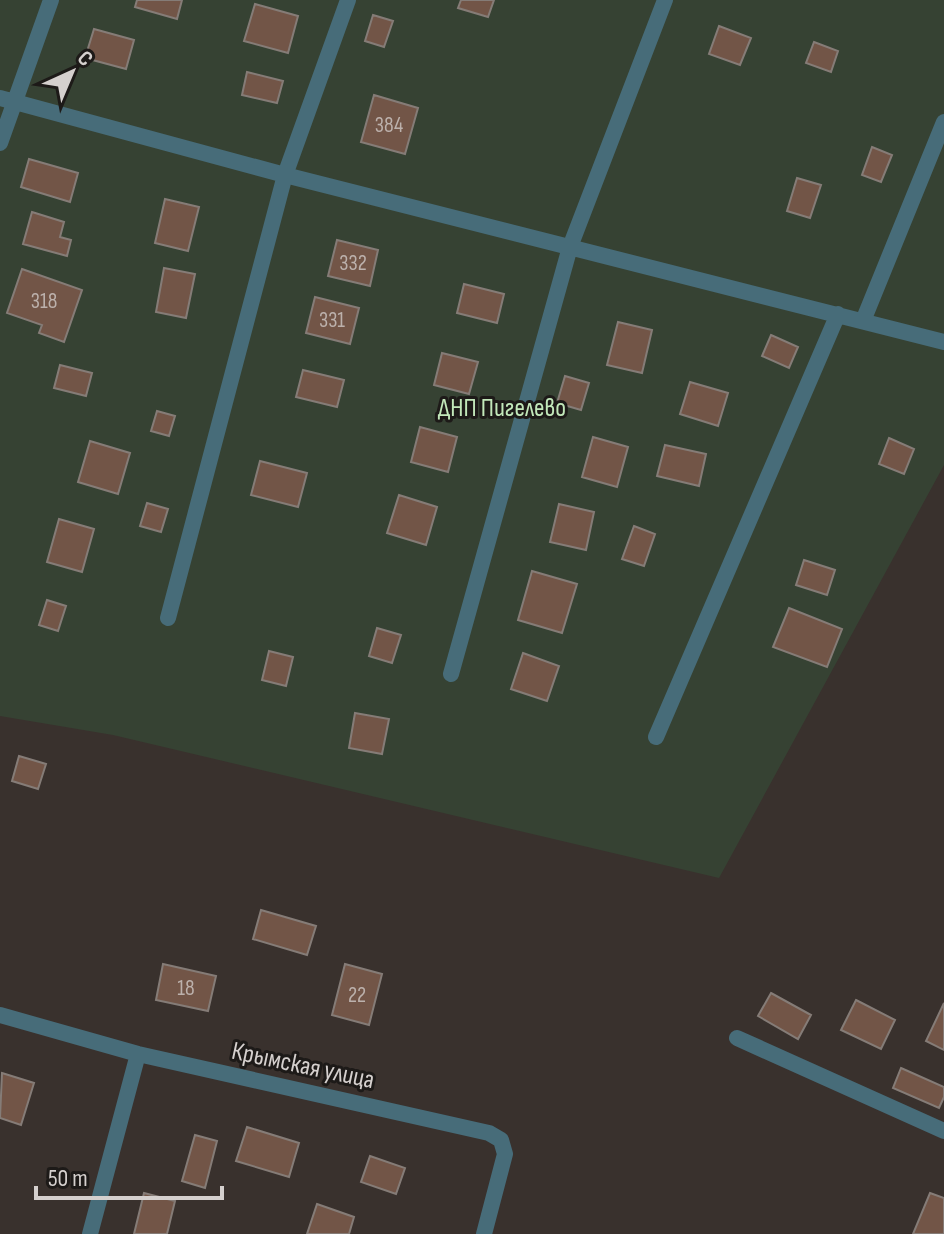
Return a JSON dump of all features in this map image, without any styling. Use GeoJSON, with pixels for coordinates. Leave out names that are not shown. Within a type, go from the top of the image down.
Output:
{"type":"FeatureCollection","features":[{"type":"Feature","properties":{"kind":"street"},"geometry":{"type":"LineString","coordinates":[[0,143],[7,100],[51,0]]}},
{"type":"Feature","properties":{"kind":"street"},"geometry":{"type":"LineString","coordinates":[[168,618],[285,175],[348,0]]}},
{"type":"Feature","properties":{"kind":"street"},"geometry":{"type":"LineString","coordinates":[[451,674],[570,247],[665,0]]}},
{"type":"Feature","properties":{"kind":"street"},"geometry":{"type":"LineString","coordinates":[[7,100],[285,175],[944,342]]}},
{"type":"Feature","properties":{"kind":"street"},"geometry":{"type":"LineString","coordinates":[[863,321],[944,122]]}},
{"type":"Feature","properties":{"kind":"street"},"geometry":{"type":"LineString","coordinates":[[656,737],[838,314]]}},
{"type":"Feature","properties":{"kind":"street","name":"Крымская улица"},"geometry":{"type":"LineString","coordinates":[[0,1015],[138,1054],[489,1133],[501,1140],[505,1154],[484,1234]]}},
{"type":"Feature","properties":{"kind":"street"},"geometry":{"type":"LineString","coordinates":[[737,1038],[944,1131]]}},
{"type":"Feature","properties":{"kind":"street"},"geometry":{"type":"LineString","coordinates":[[90,1234],[138,1054]]}},
{"type":"Feature","properties":{"kind":"green space","name":"ДНП Пигелево"},"geometry":{"type":"Polygon","coordinates":[[[0,0],[944,0],[944,465],[719,878],[113,735],[0,716],[0,0]]]}},
{"type":"Feature","properties":{"kind":"building"},"geometry":{"type":"Polygon","coordinates":[[[137,0],[182,0],[177,19],[135,7],[137,0]]]}},
{"type":"Feature","properties":{"kind":"building"},"geometry":{"type":"Polygon","coordinates":[[[461,0],[494,0],[488,17],[458,8],[461,0]]]}},
{"type":"Feature","properties":{"kind":"building"},"geometry":{"type":"Polygon","coordinates":[[[255,4],[298,16],[288,53],[244,41],[255,4]]]}},
{"type":"Feature","properties":{"kind":"building"},"geometry":{"type":"Polygon","coordinates":[[[373,15],[393,21],[384,47],[365,41],[373,15]]]}},
{"type":"Feature","properties":{"kind":"building"},"geometry":{"type":"Polygon","coordinates":[[[719,26],[751,38],[740,65],[709,54],[719,26]]]}},
{"type":"Feature","properties":{"kind":"building"},"geometry":{"type":"Polygon","coordinates":[[[94,29],[134,40],[126,69],[85,58],[94,29]]]}},
{"type":"Feature","properties":{"kind":"building"},"geometry":{"type":"Polygon","coordinates":[[[814,42],[838,51],[831,72],[806,63],[814,42]]]}},
{"type":"Feature","properties":{"kind":"building"},"geometry":{"type":"Polygon","coordinates":[[[247,72],[283,81],[277,103],[242,95],[247,72]]]}},
{"type":"Feature","properties":{"kind":"building"},"geometry":{"type":"Polygon","coordinates":[[[374,95],[418,108],[405,154],[361,142],[374,95]]]}},
{"type":"Feature","properties":{"kind":"building"},"geometry":{"type":"Polygon","coordinates":[[[872,147],[892,155],[881,182],[862,175],[872,147]]]}},
{"type":"Feature","properties":{"kind":"building"},"geometry":{"type":"Polygon","coordinates":[[[29,159],[78,173],[70,202],[21,187],[29,159]]]}},
{"type":"Feature","properties":{"kind":"building"},"geometry":{"type":"Polygon","coordinates":[[[797,178],[821,185],[810,218],[787,211],[797,178]]]}},
{"type":"Feature","properties":{"kind":"building"},"geometry":{"type":"Polygon","coordinates":[[[165,199],[199,207],[188,251],[155,243],[165,199]]]}},
{"type":"Feature","properties":{"kind":"building"},"geometry":{"type":"Polygon","coordinates":[[[32,212],[64,222],[60,237],[71,240],[67,256],[23,244],[32,212]]]}},
{"type":"Feature","properties":{"kind":"building"},"geometry":{"type":"Polygon","coordinates":[[[337,240],[378,250],[370,286],[328,276],[337,240]]]}},
{"type":"Feature","properties":{"kind":"building"},"geometry":{"type":"Polygon","coordinates":[[[164,268],[195,274],[186,318],[156,312],[164,268]]]}},
{"type":"Feature","properties":{"kind":"building"},"geometry":{"type":"Polygon","coordinates":[[[22,269],[82,290],[64,342],[39,333],[42,325],[7,313],[22,269]]]}},
{"type":"Feature","properties":{"kind":"building"},"geometry":{"type":"Polygon","coordinates":[[[464,284],[504,294],[497,323],[457,313],[464,284]]]}},
{"type":"Feature","properties":{"kind":"building"},"geometry":{"type":"Polygon","coordinates":[[[315,297],[359,308],[350,344],[306,333],[315,297]]]}},
{"type":"Feature","properties":{"kind":"building"},"geometry":{"type":"Polygon","coordinates":[[[618,322],[652,330],[642,373],[607,365],[618,322]]]}},
{"type":"Feature","properties":{"kind":"building"},"geometry":{"type":"Polygon","coordinates":[[[771,335],[798,347],[789,368],[762,356],[771,335]]]}},
{"type":"Feature","properties":{"kind":"building"},"geometry":{"type":"Polygon","coordinates":[[[442,353],[478,362],[469,394],[434,385],[442,353]]]}},
{"type":"Feature","properties":{"kind":"building"},"geometry":{"type":"Polygon","coordinates":[[[60,365],[92,373],[86,396],[54,388],[60,365]]]}},
{"type":"Feature","properties":{"kind":"building"},"geometry":{"type":"Polygon","coordinates":[[[303,370],[344,380],[337,407],[296,397],[303,370]]]}},
{"type":"Feature","properties":{"kind":"building"},"geometry":{"type":"Polygon","coordinates":[[[565,376],[589,383],[581,410],[557,403],[565,376]]]}},
{"type":"Feature","properties":{"kind":"building"},"geometry":{"type":"Polygon","coordinates":[[[690,382],[728,393],[718,426],[680,414],[690,382]]]}},
{"type":"Feature","properties":{"kind":"building"},"geometry":{"type":"Polygon","coordinates":[[[157,411],[175,416],[169,436],[151,431],[157,411]]]}},
{"type":"Feature","properties":{"kind":"building"},"geometry":{"type":"Polygon","coordinates":[[[420,427],[457,437],[448,472],[411,462],[420,427]]]}},
{"type":"Feature","properties":{"kind":"building"},"geometry":{"type":"Polygon","coordinates":[[[593,437],[628,447],[617,487],[582,477],[593,437]]]}},
{"type":"Feature","properties":{"kind":"building"},"geometry":{"type":"Polygon","coordinates":[[[889,438],[914,449],[904,474],[879,464],[889,438]]]}},
{"type":"Feature","properties":{"kind":"building"},"geometry":{"type":"Polygon","coordinates":[[[90,441],[130,453],[118,494],[78,482],[90,441]]]}},
{"type":"Feature","properties":{"kind":"building"},"geometry":{"type":"Polygon","coordinates":[[[665,445],[706,454],[699,486],[657,476],[665,445]]]}},
{"type":"Feature","properties":{"kind":"building"},"geometry":{"type":"Polygon","coordinates":[[[260,461],[307,473],[298,507],[251,495],[260,461]]]}},
{"type":"Feature","properties":{"kind":"building"},"geometry":{"type":"Polygon","coordinates":[[[399,495],[437,507],[426,545],[387,533],[399,495]]]}},
{"type":"Feature","properties":{"kind":"building"},"geometry":{"type":"Polygon","coordinates":[[[147,503],[168,509],[161,532],[140,526],[147,503]]]}},
{"type":"Feature","properties":{"kind":"building"},"geometry":{"type":"Polygon","coordinates":[[[559,504],[594,512],[586,550],[550,542],[559,504]]]}},
{"type":"Feature","properties":{"kind":"building"},"geometry":{"type":"Polygon","coordinates":[[[59,519],[94,529],[82,572],[47,562],[59,519]]]}},
{"type":"Feature","properties":{"kind":"building"},"geometry":{"type":"Polygon","coordinates":[[[634,526],[655,534],[644,566],[622,559],[634,526]]]}},
{"type":"Feature","properties":{"kind":"building"},"geometry":{"type":"Polygon","coordinates":[[[804,560],[835,570],[827,595],[796,585],[804,560]]]}},
{"type":"Feature","properties":{"kind":"building"},"geometry":{"type":"Polygon","coordinates":[[[532,571],[577,584],[562,633],[518,620],[532,571]]]}},
{"type":"Feature","properties":{"kind":"building"},"geometry":{"type":"Polygon","coordinates":[[[47,600],[66,606],[58,631],[39,625],[47,600]]]}},
{"type":"Feature","properties":{"kind":"building"},"geometry":{"type":"Polygon","coordinates":[[[789,608],[842,629],[827,667],[773,647],[789,608]]]}},
{"type":"Feature","properties":{"kind":"building"},"geometry":{"type":"Polygon","coordinates":[[[377,628],[401,635],[392,663],[369,656],[377,628]]]}},
{"type":"Feature","properties":{"kind":"building"},"geometry":{"type":"Polygon","coordinates":[[[269,651],[293,657],[286,686],[262,680],[269,651]]]}},
{"type":"Feature","properties":{"kind":"building"},"geometry":{"type":"Polygon","coordinates":[[[523,653],[559,666],[547,701],[511,689],[523,653]]]}},
{"type":"Feature","properties":{"kind":"building"},"geometry":{"type":"Polygon","coordinates":[[[355,713],[389,719],[382,754],[349,748],[355,713]]]}},
{"type":"Feature","properties":{"kind":"building"},"geometry":{"type":"Polygon","coordinates":[[[19,756],[46,764],[38,789],[12,781],[19,756]]]}},
{"type":"Feature","properties":{"kind":"building"},"geometry":{"type":"Polygon","coordinates":[[[261,910],[316,926],[307,955],[253,939],[261,910]]]}},
{"type":"Feature","properties":{"kind":"building"},"geometry":{"type":"Polygon","coordinates":[[[163,964],[216,976],[208,1011],[156,1000],[163,964]]]}},
{"type":"Feature","properties":{"kind":"building"},"geometry":{"type":"Polygon","coordinates":[[[345,964],[382,974],[369,1025],[332,1015],[345,964]]]}},
{"type":"Feature","properties":{"kind":"building"},"geometry":{"type":"Polygon","coordinates":[[[771,993],[811,1015],[798,1039],[758,1016],[771,993]]]}},
{"type":"Feature","properties":{"kind":"building"},"geometry":{"type":"Polygon","coordinates":[[[856,1000],[895,1020],[881,1049],[841,1030],[856,1000]]]}},
{"type":"Feature","properties":{"kind":"building"},"geometry":{"type":"Polygon","coordinates":[[[944,1003],[944,1050],[926,1041],[944,1003]]]}},
{"type":"Feature","properties":{"kind":"building"},"geometry":{"type":"Polygon","coordinates":[[[901,1068],[944,1087],[939,1108],[893,1088],[901,1068]]]}},
{"type":"Feature","properties":{"kind":"building"},"geometry":{"type":"Polygon","coordinates":[[[2,1073],[34,1083],[21,1125],[0,1118],[2,1073]]]}},
{"type":"Feature","properties":{"kind":"building"},"geometry":{"type":"Polygon","coordinates":[[[247,1127],[299,1143],[289,1177],[236,1161],[247,1127]]]}},
{"type":"Feature","properties":{"kind":"building"},"geometry":{"type":"Polygon","coordinates":[[[195,1135],[217,1141],[205,1188],[182,1181],[195,1135]]]}},
{"type":"Feature","properties":{"kind":"building"},"geometry":{"type":"Polygon","coordinates":[[[370,1156],[405,1168],[396,1194],[361,1182],[370,1156]]]}},
{"type":"Feature","properties":{"kind":"building"},"geometry":{"type":"Polygon","coordinates":[[[144,1193],[175,1201],[167,1234],[134,1234],[144,1193]]]}},
{"type":"Feature","properties":{"kind":"building"},"geometry":{"type":"Polygon","coordinates":[[[930,1193],[944,1198],[944,1234],[913,1234],[930,1193]]]}},
{"type":"Feature","properties":{"kind":"building"},"geometry":{"type":"Polygon","coordinates":[[[317,1204],[354,1217],[349,1234],[307,1234],[317,1204]]]}}]}
